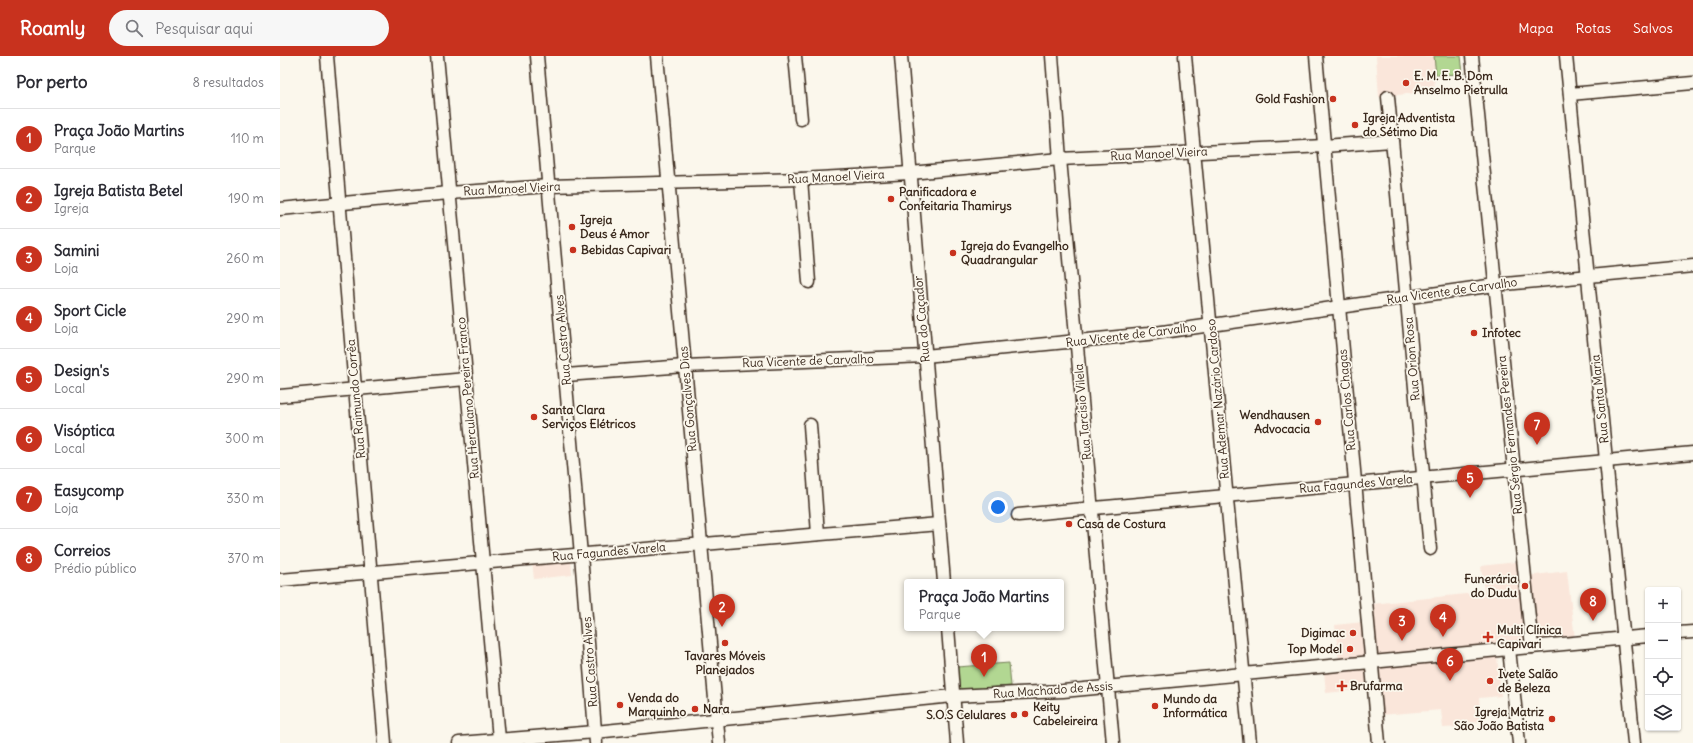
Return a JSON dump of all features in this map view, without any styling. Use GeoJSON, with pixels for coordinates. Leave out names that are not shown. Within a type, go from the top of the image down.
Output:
{"type":"FeatureCollection","features":[{"type":"Feature","properties":{"kind":"street","name":"Rua Raimundo Corrêa"},"geometry":{"type":"LineString","coordinates":[[326,56],[385,743]]}},
{"type":"Feature","properties":{"kind":"street","name":"Rua Herculano Pereira Franco"},"geometry":{"type":"LineString","coordinates":[[437,56],[499,739]]}},
{"type":"Feature","properties":{"kind":"street","name":"Rua Castro Alves"},"geometry":{"type":"LineString","coordinates":[[537,56],[582,554],[596,737]]}},
{"type":"Feature","properties":{"kind":"street","name":"Rua Gonçalves Dias"},"geometry":{"type":"LineString","coordinates":[[657,56],[719,743]]}},
{"type":"Feature","properties":{"kind":"street"},"geometry":{"type":"LineString","coordinates":[[796,56],[801,119]]}},
{"type":"Feature","properties":{"kind":"street","name":"Rua do Caçador"},"geometry":{"type":"LineString","coordinates":[[902,56],[910,173],[944,579]]}},
{"type":"Feature","properties":{"kind":"street","name":"Rua Tarcísio Vilela"},"geometry":{"type":"LineString","coordinates":[[1052,56],[1076,342],[1113,743]]}},
{"type":"Feature","properties":{"kind":"street","name":"Rua Ademar Nazário Cardoso"},"geometry":{"type":"LineString","coordinates":[[1185,56],[1250,743]]}},
{"type":"Feature","properties":{"kind":"street","name":"Rua Carlos Chagas"},"geometry":{"type":"LineString","coordinates":[[1316,56],[1379,743]]}},
{"type":"Feature","properties":{"kind":"street","name":"Rua Sérgio Fernandes Pereira"},"geometry":{"type":"LineString","coordinates":[[1472,56],[1532,647]]}},
{"type":"Feature","properties":{"kind":"street","name":"Rua Santa Maria"},"geometry":{"type":"LineString","coordinates":[[1566,56],[1634,743]]}},
{"type":"Feature","properties":{"kind":"street"},"geometry":{"type":"LineString","coordinates":[[1570,94],[1693,83]]}},
{"type":"Feature","properties":{"kind":"street","name":"Rua Orion Rosa"},"geometry":{"type":"LineString","coordinates":[[1388,97],[1430,549]]}},
{"type":"Feature","properties":{"kind":"street","name":"Rua Manoel Vieira"},"geometry":{"type":"LineString","coordinates":[[280,209],[449,192],[549,186],[669,184],[802,179],[910,173],[1060,159],[1324,146],[1392,140]]}},
{"type":"Feature","properties":{"kind":"street"},"geometry":{"type":"LineString","coordinates":[[802,179],[808,282]]}},
{"type":"Feature","properties":{"kind":"street","name":"Rua Vicente de Carvalho"},"geometry":{"type":"LineString","coordinates":[[566,375],[685,366],[925,356],[1076,342],[1210,325],[1495,285],[1693,266]]}},
{"type":"Feature","properties":{"kind":"street"},"geometry":{"type":"LineString","coordinates":[[280,396],[466,379]]}},
{"type":"Feature","properties":{"kind":"street"},"geometry":{"type":"LineString","coordinates":[[810,425],[818,534]]}},
{"type":"Feature","properties":{"kind":"street","name":"Rua Fagundes Varela"},"geometry":{"type":"LineString","coordinates":[[1018,515],[1693,454]]}},
{"type":"Feature","properties":{"kind":"street","name":"Rua Fagundes Varela"},"geometry":{"type":"LineString","coordinates":[[280,580],[939,524]]}},
{"type":"Feature","properties":{"kind":"street"},"geometry":{"type":"LineString","coordinates":[[948,631],[957,743]]}},
{"type":"Feature","properties":{"kind":"street"},"geometry":{"type":"LineString","coordinates":[[1681,633],[1693,632]]}},
{"type":"Feature","properties":{"kind":"street","name":"Rua Machado de Assis"},"geometry":{"type":"LineString","coordinates":[[459,743],[499,739],[596,737],[717,720],[953,696],[1038,693],[1645,636]]}},
{"type":"Feature","properties":{"kind":"street"},"geometry":{"type":"LineString","coordinates":[[1509,649],[1519,743]]}},
{"type":"Feature","properties":{"kind":"shaded area","name":"E. M. E. B. Dom Anselmo Pietrulla"},"geometry":{"type":"Polygon","coordinates":[[[1376,56],[1461,56],[1463,74],[1434,75],[1435,91],[1379,97],[1376,56]]]}},
{"type":"Feature","properties":{"kind":"shaded area"},"geometry":{"type":"Polygon","coordinates":[[[571,559],[572,575],[534,579],[532,562],[571,559]]]}},
{"type":"Feature","properties":{"kind":"shaded area"},"geometry":{"type":"Polygon","coordinates":[[[1516,562],[1518,577],[1567,571],[1575,639],[1496,646],[1501,696],[1479,698],[1481,722],[1460,723],[1460,727],[1443,728],[1441,710],[1381,715],[1378,688],[1326,693],[1324,672],[1340,670],[1335,625],[1373,621],[1372,604],[1484,592],[1481,566],[1516,562]]]}},
{"type":"Feature","properties":{"kind":"green space"},"geometry":{"type":"Polygon","coordinates":[[[1434,56],[1461,56],[1463,74],[1436,75],[1434,56]]]}},
{"type":"Feature","properties":{"kind":"green space"},"geometry":{"type":"Polygon","coordinates":[[[1009,663],[1011,686],[959,690],[957,667],[1009,663]]]}},
{"type":"Feature","properties":{"kind":"place","name":"E. M. E. B. Dom Anselmo Pietrulla"},"geometry":{"type":"Point","coordinates":[1406,83]}},
{"type":"Feature","properties":{"kind":"place","name":"Gold Fashion"},"geometry":{"type":"Point","coordinates":[1333,99]}},
{"type":"Feature","properties":{"kind":"place","name":"Igreja Adventista do Sétimo Dia"},"geometry":{"type":"Point","coordinates":[1355,125]}},
{"type":"Feature","properties":{"kind":"place","name":"Panificadora e Confeitaria Thamirys"},"geometry":{"type":"Point","coordinates":[891,199]}},
{"type":"Feature","properties":{"kind":"place","name":"Igreja Deus é Amor"},"geometry":{"type":"Point","coordinates":[572,227]}},
{"type":"Feature","properties":{"kind":"place","name":"Bebidas Capivari"},"geometry":{"type":"Point","coordinates":[573,250]}},
{"type":"Feature","properties":{"kind":"place","name":"Igreja do Evangelho Quadrangular"},"geometry":{"type":"Point","coordinates":[953,253]}},
{"type":"Feature","properties":{"kind":"place","name":"Infotec"},"geometry":{"type":"Point","coordinates":[1474,333]}},
{"type":"Feature","properties":{"kind":"place","name":"Santa Clara Serviços Elétricos"},"geometry":{"type":"Point","coordinates":[534,417]}},
{"type":"Feature","properties":{"kind":"place","name":"Wendhausen Advocacia"},"geometry":{"type":"Point","coordinates":[1318,422]}},
{"type":"Feature","properties":{"kind":"place","name":"Easycomp"},"geometry":{"type":"Point","coordinates":[1537,445]}},
{"type":"Feature","properties":{"kind":"place","name":"Design's"},"geometry":{"type":"Point","coordinates":[1470,498]}},
{"type":"Feature","properties":{"kind":"place","name":"Casa de Costura"},"geometry":{"type":"Point","coordinates":[1069,524]}},
{"type":"Feature","properties":{"kind":"place","name":"Funerária do Dudu"},"geometry":{"type":"Point","coordinates":[1525,586]}},
{"type":"Feature","properties":{"kind":"place","name":"Correios"},"geometry":{"type":"Point","coordinates":[1593,621]}},
{"type":"Feature","properties":{"kind":"place","name":"Igreja Batista Betel"},"geometry":{"type":"Point","coordinates":[722,627]}},
{"type":"Feature","properties":{"kind":"place","name":"Digimac"},"geometry":{"type":"Point","coordinates":[1353,633]}},
{"type":"Feature","properties":{"kind":"place","name":"Sport Cicle"},"geometry":{"type":"Point","coordinates":[1443,637]}},
{"type":"Feature","properties":{"kind":"place","name":"Multi Clínica Capivari"},"geometry":{"type":"Point","coordinates":[1488,637]}},
{"type":"Feature","properties":{"kind":"place","name":"Samini"},"geometry":{"type":"Point","coordinates":[1402,641]}},
{"type":"Feature","properties":{"kind":"place","name":"Tavares Móveis Planejados"},"geometry":{"type":"Point","coordinates":[725,643]}},
{"type":"Feature","properties":{"kind":"place","name":"Top Model"},"geometry":{"type":"Point","coordinates":[1350,649]}},
{"type":"Feature","properties":{"kind":"place","name":"Praça João Martins"},"geometry":{"type":"Point","coordinates":[984,677]}},
{"type":"Feature","properties":{"kind":"place","name":"Visóptica"},"geometry":{"type":"Point","coordinates":[1450,681]}},
{"type":"Feature","properties":{"kind":"place","name":"Ivete Salão de Beleza"},"geometry":{"type":"Point","coordinates":[1490,681]}},
{"type":"Feature","properties":{"kind":"place","name":"Brufarma"},"geometry":{"type":"Point","coordinates":[1342,686]}},
{"type":"Feature","properties":{"kind":"place","name":"Venda do Marquinho"},"geometry":{"type":"Point","coordinates":[620,705]}},
{"type":"Feature","properties":{"kind":"place","name":"Mundo da Informática"},"geometry":{"type":"Point","coordinates":[1155,706]}},
{"type":"Feature","properties":{"kind":"place","name":"Nara"},"geometry":{"type":"Point","coordinates":[695,709]}},
{"type":"Feature","properties":{"kind":"place","name":"Keity Cabeleireira"},"geometry":{"type":"Point","coordinates":[1025,714]}},
{"type":"Feature","properties":{"kind":"place","name":"S.O.S Celulares"},"geometry":{"type":"Point","coordinates":[1014,715]}},
{"type":"Feature","properties":{"kind":"place","name":"Igreja Matriz São João Batista"},"geometry":{"type":"Point","coordinates":[1552,719]}}]}
